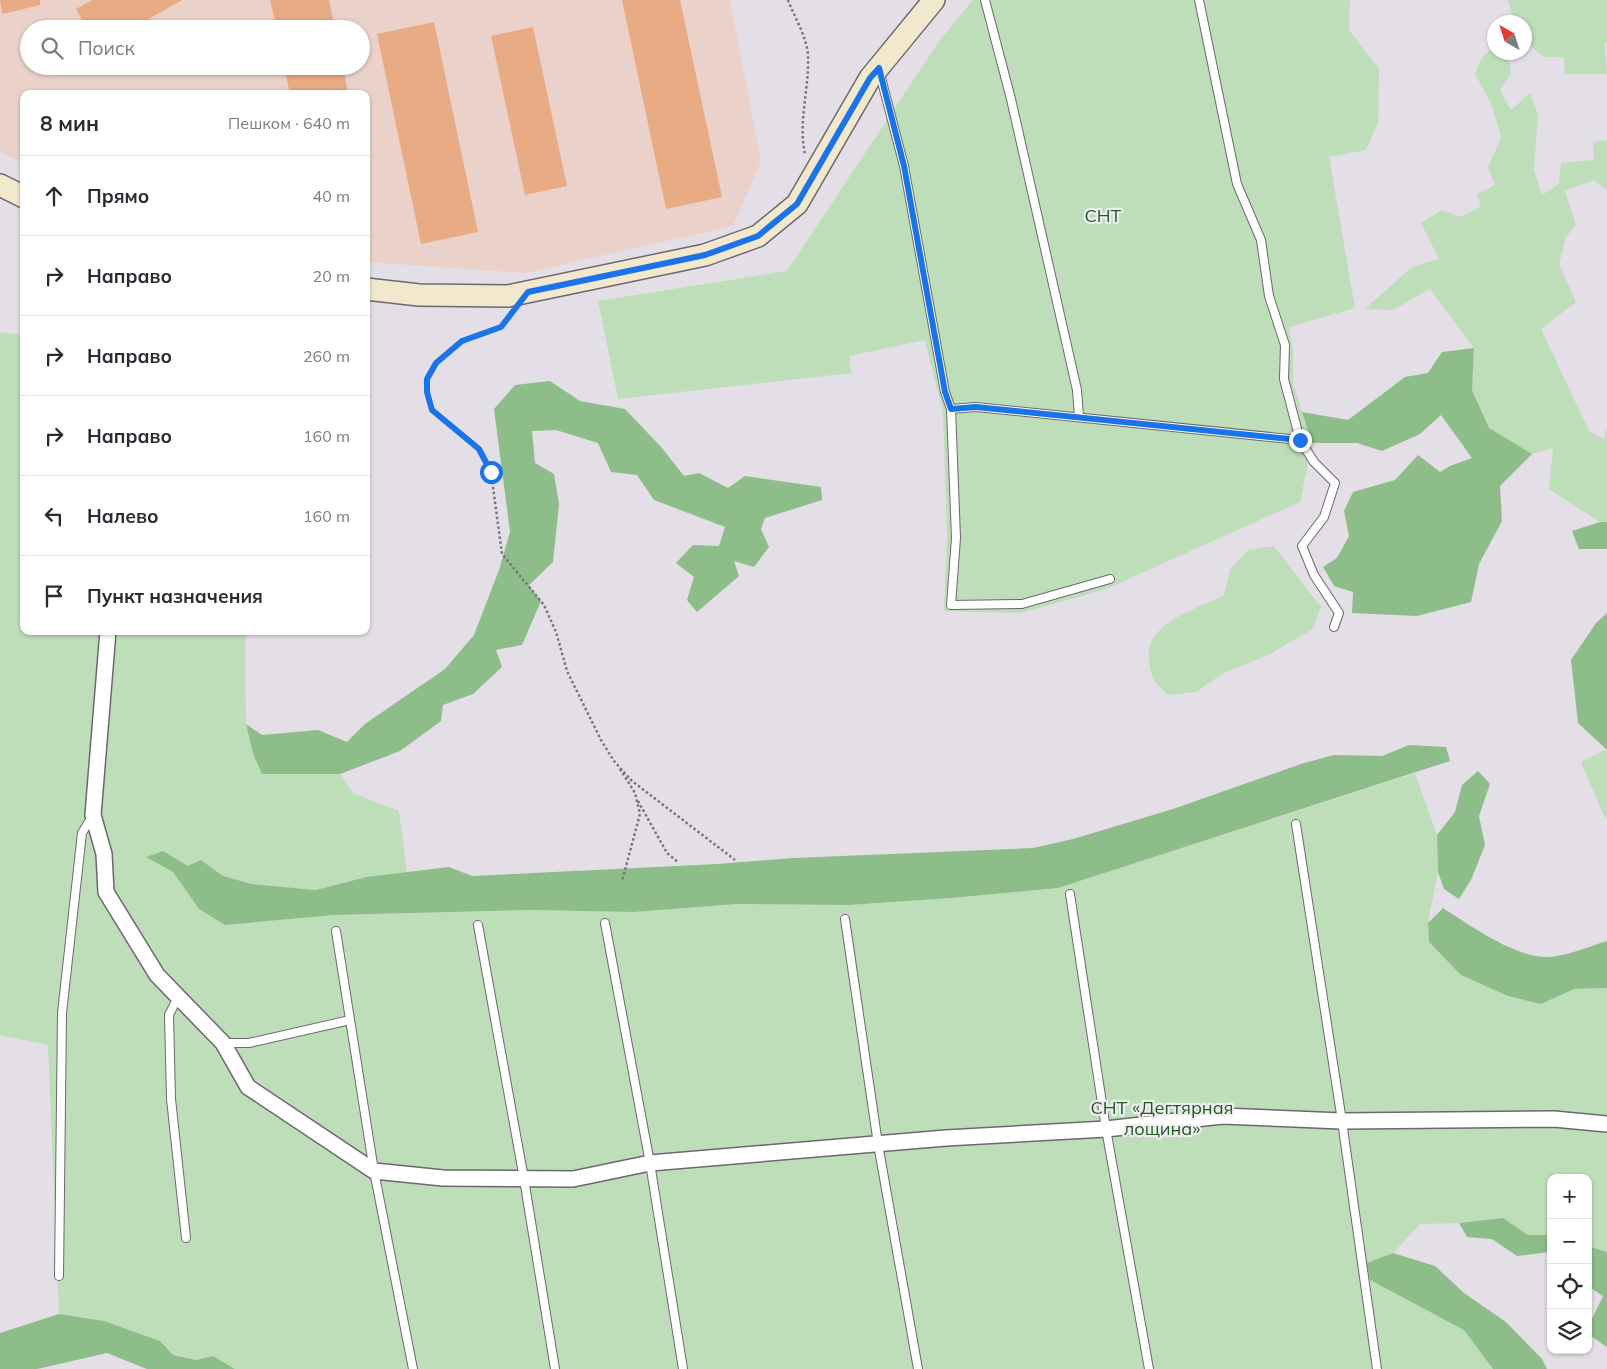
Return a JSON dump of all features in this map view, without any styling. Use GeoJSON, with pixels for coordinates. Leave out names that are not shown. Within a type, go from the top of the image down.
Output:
{"type":"FeatureCollection","features":[{"type":"Feature","properties":{"kind":"street"},"geometry":{"type":"LineString","coordinates":[[370,289],[419,295],[508,296],[705,255],[758,236],[797,204],[870,78],[934,0]]}},
{"type":"Feature","properties":{"kind":"street"},"geometry":{"type":"LineString","coordinates":[[0,185],[20,195]]}},
{"type":"Feature","properties":{"kind":"street"},"geometry":{"type":"LineString","coordinates":[[108,635],[93,815],[104,854],[106,892],[156,975],[223,1043],[248,1087],[374,1171],[444,1178],[574,1179],[650,1164],[946,1138],[1106,1130],[1222,1116],[1342,1121],[1554,1119],[1607,1124]]}},
{"type":"Feature","properties":{"kind":"lane"},"geometry":{"type":"LineString","coordinates":[[985,0],[1011,100],[1077,390],[1079,418]]}},
{"type":"Feature","properties":{"kind":"lane"},"geometry":{"type":"LineString","coordinates":[[1199,0],[1237,184],[1261,240],[1268,296],[1285,345],[1284,379],[1300,440],[1314,462],[1335,483],[1324,517],[1302,546],[1314,574],[1340,613],[1334,628]]}},
{"type":"Feature","properties":{"kind":"lane"},"geometry":{"type":"LineString","coordinates":[[879,68],[904,166],[945,392],[951,409],[956,538],[951,605],[1022,604],[1110,579]]}},
{"type":"Feature","properties":{"kind":"lane"},"geometry":{"type":"LineString","coordinates":[[951,409],[976,407],[1300,440]]}},
{"type":"Feature","properties":{"kind":"lane"},"geometry":{"type":"LineString","coordinates":[[59,1276],[62,1013],[82,833],[93,815]]}},
{"type":"Feature","properties":{"kind":"lane"},"geometry":{"type":"LineString","coordinates":[[1296,824],[1342,1121],[1377,1369]]}},
{"type":"Feature","properties":{"kind":"lane"},"geometry":{"type":"LineString","coordinates":[[1070,894],[1106,1130],[1149,1369]]}},
{"type":"Feature","properties":{"kind":"lane"},"geometry":{"type":"LineString","coordinates":[[845,919],[878,1144],[918,1369]]}},
{"type":"Feature","properties":{"kind":"lane"},"geometry":{"type":"LineString","coordinates":[[605,923],[650,1164],[683,1369]]}},
{"type":"Feature","properties":{"kind":"lane"},"geometry":{"type":"LineString","coordinates":[[478,926],[524,1179],[555,1369]]}},
{"type":"Feature","properties":{"kind":"lane"},"geometry":{"type":"LineString","coordinates":[[336,931],[374,1171],[413,1369]]}},
{"type":"Feature","properties":{"kind":"lane"},"geometry":{"type":"LineString","coordinates":[[178,997],[169,1015],[171,1099],[186,1238]]}},
{"type":"Feature","properties":{"kind":"lane"},"geometry":{"type":"LineString","coordinates":[[223,1043],[249,1043],[350,1020]]}},
{"type":"Feature","properties":{"kind":"path"},"geometry":{"type":"LineString","coordinates":[[788,0],[805,38],[808,56],[801,130],[804,153],[815,172]]}},
{"type":"Feature","properties":{"kind":"path"},"geometry":{"type":"LineString","coordinates":[[528,292],[501,327],[462,341],[436,363],[427,379],[427,392],[432,410],[479,449],[491,472],[502,554],[544,606],[556,632],[567,671],[601,740],[635,793],[644,815],[667,853],[678,862]]}},
{"type":"Feature","properties":{"kind":"path"},"geometry":{"type":"LineString","coordinates":[[614,761],[632,782],[735,860]]}},
{"type":"Feature","properties":{"kind":"path"},"geometry":{"type":"LineString","coordinates":[[622,880],[640,814],[635,793]]}},
{"type":"Feature","properties":{"kind":"shaded area"},"geometry":{"type":"Polygon","coordinates":[[[0,0],[730,0],[761,161],[733,226],[525,273],[370,262],[370,90],[20,90],[20,162],[0,151],[0,0]]]}},
{"type":"Feature","properties":{"kind":"green space","name":"СНТ"},"geometry":{"type":"Polygon","coordinates":[[[973,0],[1350,0],[1349,30],[1379,69],[1378,123],[1366,150],[1329,157],[1355,308],[1289,327],[1293,350],[1293,383],[1312,443],[1300,502],[1106,589],[1021,613],[944,611],[947,536],[943,412],[925,340],[849,356],[851,373],[618,399],[598,301],[787,271],[940,40],[973,0]]]}},
{"type":"Feature","properties":{"kind":"green space"},"geometry":{"type":"Polygon","coordinates":[[[1508,0],[1607,0],[1607,42],[1605,44],[1607,74],[1565,74],[1564,57],[1544,57],[1532,48],[1532,15],[1512,15],[1508,0]]]}},
{"type":"Feature","properties":{"kind":"green space"},"geometry":{"type":"Polygon","coordinates":[[[1487,53],[1487,60],[1509,60],[1511,74],[1500,90],[1511,110],[1530,93],[1538,114],[1534,171],[1542,195],[1559,184],[1561,163],[1594,160],[1593,142],[1607,140],[1607,191],[1594,180],[1565,191],[1576,225],[1566,237],[1559,264],[1576,302],[1541,329],[1589,431],[1604,439],[1607,429],[1607,522],[1600,522],[1549,489],[1553,448],[1532,454],[1489,428],[1472,390],[1474,348],[1430,289],[1393,310],[1365,309],[1412,267],[1439,259],[1421,223],[1442,210],[1460,217],[1481,207],[1477,194],[1495,185],[1488,167],[1501,138],[1492,105],[1475,74],[1482,57],[1487,53]]]}},
{"type":"Feature","properties":{"kind":"green space","name":"СНТ «Дегтярная лощина»"},"geometry":{"type":"Polygon","coordinates":[[[0,332],[20,334],[20,635],[245,635],[246,724],[253,754],[262,774],[340,774],[353,793],[399,811],[407,872],[366,877],[316,890],[252,884],[223,876],[201,860],[188,867],[163,851],[147,857],[173,872],[199,909],[225,925],[334,915],[532,910],[634,912],[738,904],[849,905],[1058,888],[1415,773],[1437,835],[1438,872],[1428,923],[1429,942],[1461,975],[1508,996],[1541,1004],[1574,989],[1607,988],[1607,1252],[1592,1247],[1592,1174],[1547,1174],[1547,1235],[1528,1235],[1502,1218],[1459,1223],[1420,1224],[1393,1253],[1368,1263],[1370,1280],[1465,1330],[1493,1369],[235,1369],[213,1356],[196,1360],[173,1355],[160,1341],[104,1321],[59,1314],[48,1045],[0,1035],[0,332]]]}},
{"type":"Feature","properties":{"kind":"green space"},"geometry":{"type":"Polygon","coordinates":[[[1474,348],[1472,390],[1489,428],[1532,454],[1500,486],[1502,521],[1479,564],[1471,602],[1417,616],[1352,613],[1353,592],[1334,586],[1323,567],[1337,558],[1349,536],[1344,511],[1353,492],[1395,480],[1418,455],[1440,472],[1472,458],[1441,415],[1420,434],[1382,451],[1357,443],[1312,443],[1302,412],[1348,420],[1405,377],[1428,373],[1442,352],[1474,348]]]}},
{"type":"Feature","properties":{"kind":"green space"},"geometry":{"type":"Polygon","coordinates":[[[550,381],[580,401],[625,409],[662,448],[684,476],[699,473],[728,488],[745,476],[821,487],[822,500],[765,518],[761,529],[769,547],[754,567],[734,561],[739,576],[697,612],[687,600],[694,577],[676,563],[693,545],[719,546],[725,527],[654,500],[637,475],[611,472],[598,443],[556,430],[532,431],[535,463],[554,474],[559,504],[553,562],[529,585],[541,601],[522,645],[496,650],[502,667],[473,694],[443,705],[441,721],[400,751],[340,774],[262,774],[253,754],[246,724],[262,735],[318,730],[347,742],[365,724],[445,669],[474,635],[499,570],[510,532],[494,409],[515,385],[550,381]]]}},
{"type":"Feature","properties":{"kind":"green space"},"geometry":{"type":"Polygon","coordinates":[[[1600,522],[1607,522],[1607,549],[1579,549],[1572,531],[1600,522]]]}},
{"type":"Feature","properties":{"kind":"green space"},"geometry":{"type":"Polygon","coordinates":[[[1274,546],[1321,607],[1313,629],[1270,654],[1222,674],[1196,692],[1168,695],[1156,683],[1151,672],[1150,646],[1155,635],[1175,618],[1224,595],[1230,569],[1248,550],[1274,546]]]}},
{"type":"Feature","properties":{"kind":"green space"},"geometry":{"type":"Polygon","coordinates":[[[1607,613],[1606,749],[1578,723],[1571,660],[1596,623],[1607,613]]]}},
{"type":"Feature","properties":{"kind":"green space"},"geometry":{"type":"Polygon","coordinates":[[[1409,745],[1446,747],[1450,761],[1058,888],[951,898],[849,905],[737,904],[634,912],[532,910],[334,915],[225,925],[199,909],[173,872],[146,857],[163,851],[188,866],[201,860],[223,876],[252,884],[316,890],[366,877],[449,867],[472,876],[717,864],[793,858],[1033,848],[1073,839],[1173,809],[1301,764],[1334,755],[1382,756],[1409,745]]]}},
{"type":"Feature","properties":{"kind":"green space"},"geometry":{"type":"Polygon","coordinates":[[[1607,749],[1607,818],[1603,814],[1581,762],[1607,749]]]}},
{"type":"Feature","properties":{"kind":"green space"},"geometry":{"type":"Polygon","coordinates":[[[1478,771],[1490,784],[1479,816],[1485,845],[1471,880],[1459,899],[1444,889],[1438,872],[1437,835],[1455,812],[1462,785],[1478,771]]]}},
{"type":"Feature","properties":{"kind":"green space"},"geometry":{"type":"Polygon","coordinates":[[[1443,908],[1492,939],[1520,952],[1534,956],[1561,955],[1607,941],[1607,988],[1574,989],[1541,1004],[1508,996],[1461,975],[1429,942],[1428,923],[1443,908]]]}},
{"type":"Feature","properties":{"kind":"green space"},"geometry":{"type":"Polygon","coordinates":[[[1503,1218],[1528,1235],[1547,1235],[1547,1252],[1517,1256],[1492,1239],[1467,1237],[1459,1223],[1503,1218]]]}},
{"type":"Feature","properties":{"kind":"green space"},"geometry":{"type":"Polygon","coordinates":[[[1592,1247],[1607,1252],[1607,1347],[1592,1337],[1592,1318],[1603,1296],[1592,1289],[1592,1247]]]}},
{"type":"Feature","properties":{"kind":"green space"},"geometry":{"type":"Polygon","coordinates":[[[1393,1253],[1435,1266],[1464,1293],[1506,1322],[1542,1359],[1547,1369],[1493,1369],[1464,1330],[1370,1280],[1367,1263],[1393,1253]]]}},
{"type":"Feature","properties":{"kind":"green space"},"geometry":{"type":"Polygon","coordinates":[[[59,1314],[104,1321],[160,1341],[173,1355],[196,1360],[213,1356],[235,1369],[147,1369],[107,1353],[37,1369],[0,1369],[0,1333],[59,1314]]]}},
{"type":"Feature","properties":{"kind":"building"},"geometry":{"type":"Polygon","coordinates":[[[0,0],[40,0],[40,5],[2,14],[0,0]]]}},
{"type":"Feature","properties":{"kind":"building"},"geometry":{"type":"Polygon","coordinates":[[[92,0],[182,0],[147,20],[82,20],[76,9],[92,0]]]}},
{"type":"Feature","properties":{"kind":"building"},"geometry":{"type":"Polygon","coordinates":[[[270,0],[329,0],[333,20],[275,20],[270,0]]]}},
{"type":"Feature","properties":{"kind":"building"},"geometry":{"type":"Polygon","coordinates":[[[622,0],[680,0],[722,197],[666,209],[622,0]]]}},
{"type":"Feature","properties":{"kind":"building"},"geometry":{"type":"Polygon","coordinates":[[[434,22],[478,232],[421,244],[377,34],[434,22]]]}},
{"type":"Feature","properties":{"kind":"building"},"geometry":{"type":"Polygon","coordinates":[[[533,27],[567,186],[525,195],[491,36],[533,27]]]}},
{"type":"Feature","properties":{"kind":"building"},"geometry":{"type":"Polygon","coordinates":[[[286,75],[345,75],[347,90],[289,90],[286,75]]]}},
{"type":"Feature","properties":{"kind":"route"},"geometry":{"type":"LineString","coordinates":[[491,472],[479,449],[450,427],[432,410],[427,392],[427,379],[436,363],[462,341],[501,327],[528,292],[705,255],[758,236],[797,204],[870,78],[879,68],[904,166],[945,392],[951,409],[976,407],[1300,440]]}}]}
